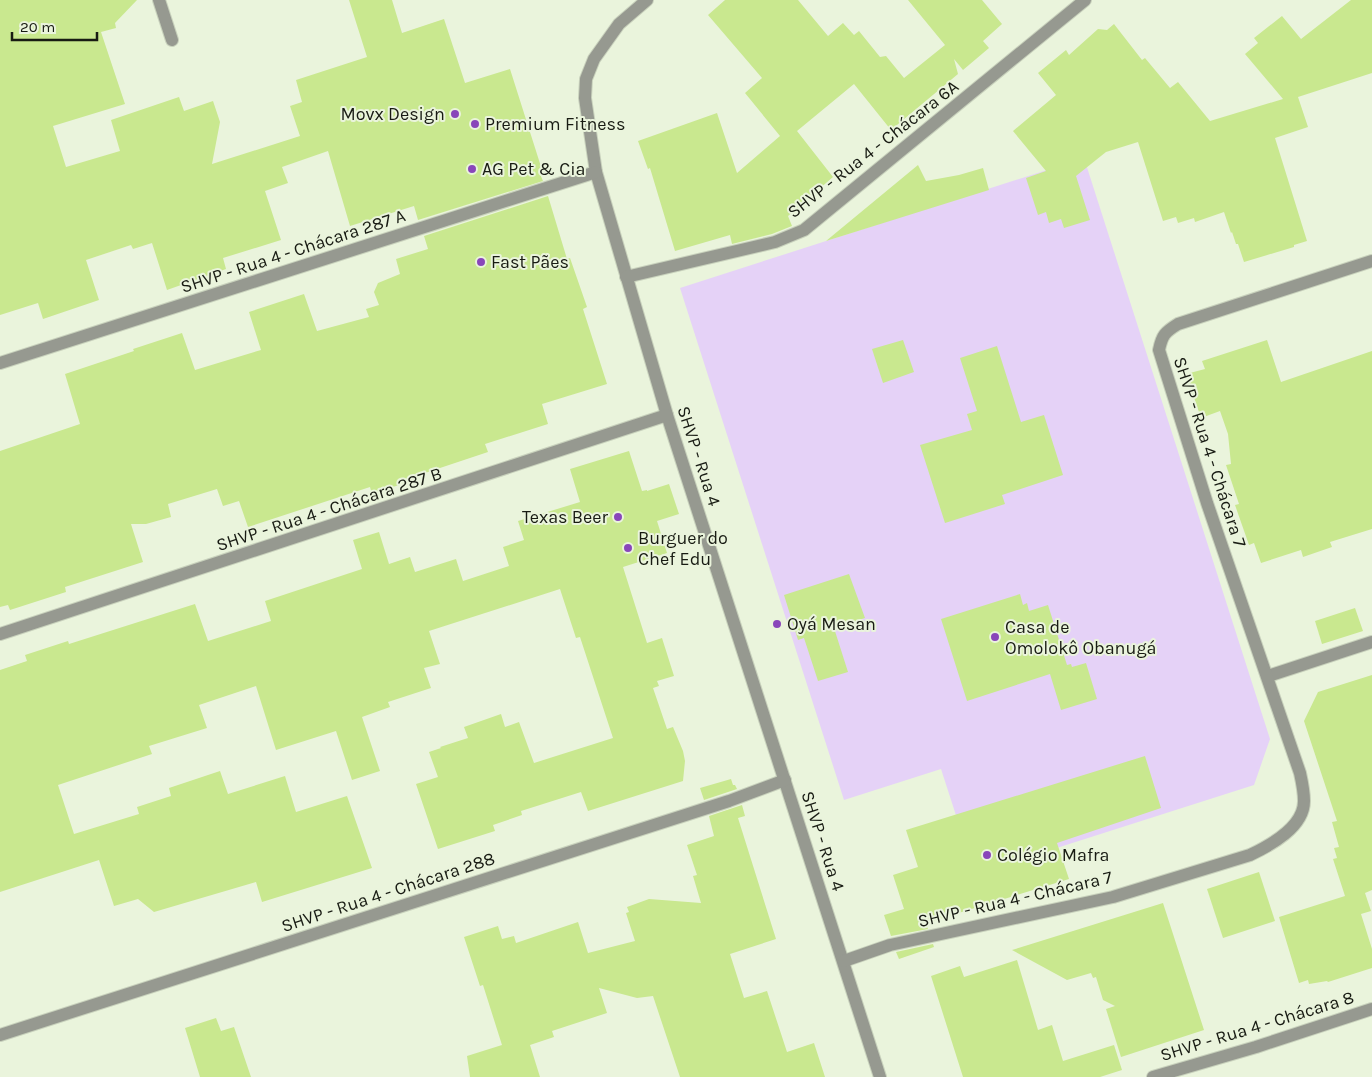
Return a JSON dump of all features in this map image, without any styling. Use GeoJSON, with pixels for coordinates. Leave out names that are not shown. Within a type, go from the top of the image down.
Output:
{"type":"FeatureCollection","features":[{"type":"Feature","properties":{"kind":"street"},"geometry":{"type":"LineString","coordinates":[[159,0],[172,40]]}},
{"type":"Feature","properties":{"kind":"street","name":"SHVP - Rua 4"},"geometry":{"type":"LineString","coordinates":[[647,0],[620,24],[594,59],[586,79],[585,98],[596,172],[668,415],[880,1077]]}},
{"type":"Feature","properties":{"kind":"street","name":"SHVP - Rua 4 - Chácara 6A"},"geometry":{"type":"LineString","coordinates":[[626,277],[775,242],[804,230],[1086,0]]}},
{"type":"Feature","properties":{"kind":"street","name":"SHVP - Rua 4 - Chácara 287 A"},"geometry":{"type":"LineString","coordinates":[[0,363],[596,172]]}},
{"type":"Feature","properties":{"kind":"street","name":"SHVP - Rua 4 - Chácara 7"},"geometry":{"type":"LineString","coordinates":[[844,961],[890,945],[1112,896],[1250,855],[1272,844],[1295,824],[1302,814],[1304,801],[1300,773],[1207,503],[1159,350],[1162,337],[1168,330],[1178,324],[1372,262]]}},
{"type":"Feature","properties":{"kind":"street","name":"SHVP - Rua 4 - Chácara 287 B"},"geometry":{"type":"LineString","coordinates":[[0,634],[668,415]]}},
{"type":"Feature","properties":{"kind":"street"},"geometry":{"type":"LineString","coordinates":[[1268,676],[1372,642]]}},
{"type":"Feature","properties":{"kind":"street","name":"SHVP - Rua 4 - Chácara 288"},"geometry":{"type":"LineString","coordinates":[[0,1035],[710,807],[785,780]]}},
{"type":"Feature","properties":{"kind":"street","name":"SHVP - Rua 4 - Chácara 8"},"geometry":{"type":"LineString","coordinates":[[1153,1077],[1256,1047],[1372,1009]]}},
{"type":"Feature","properties":{"kind":"shaded area"},"geometry":{"type":"Polygon","coordinates":[[[1084,158],[1270,739],[1254,785],[975,874],[941,769],[844,800],[680,288],[1084,158]]]}},
{"type":"Feature","properties":{"kind":"building"},"geometry":{"type":"Polygon","coordinates":[[[0,0],[137,0],[115,23],[116,28],[101,32],[125,104],[53,126],[66,167],[120,151],[111,120],[179,97],[184,111],[213,101],[220,122],[212,164],[300,136],[290,106],[302,102],[296,80],[367,57],[349,0],[392,0],[402,33],[444,19],[465,83],[510,69],[543,173],[540,174],[543,181],[418,220],[414,206],[350,226],[328,151],[282,167],[288,183],[265,191],[281,240],[223,258],[226,269],[167,290],[152,243],[133,249],[131,245],[86,260],[99,300],[43,319],[38,303],[0,315],[0,0]]]}},
{"type":"Feature","properties":{"kind":"building"},"geometry":{"type":"Polygon","coordinates":[[[725,0],[798,0],[828,36],[843,23],[854,35],[859,31],[880,57],[886,56],[904,78],[945,45],[908,0],[982,0],[1002,24],[983,41],[989,48],[963,70],[954,59],[958,74],[891,130],[854,84],[797,131],[833,177],[788,216],[792,226],[772,234],[732,244],[730,235],[675,251],[650,168],[648,169],[638,141],[717,113],[737,173],[780,136],[745,93],[762,78],[708,15],[725,0]]]}},
{"type":"Feature","properties":{"kind":"building"},"geometry":{"type":"Polygon","coordinates":[[[1351,0],[1372,0],[1372,73],[1298,97],[1308,127],[1275,138],[1307,241],[1294,245],[1294,247],[1244,262],[1224,212],[1195,222],[1194,218],[1178,223],[1176,217],[1163,221],[1138,142],[1106,152],[1076,176],[1090,220],[1064,228],[1061,219],[1049,223],[1046,212],[1038,215],[1026,178],[1046,171],[1013,131],[1056,95],[1038,73],[1066,50],[1069,55],[1098,29],[1107,30],[1114,24],[1142,60],[1145,58],[1170,88],[1178,82],[1210,121],[1283,99],[1245,54],[1258,43],[1254,38],[1282,16],[1301,39],[1351,0]]]}},
{"type":"Feature","properties":{"kind":"building"},"geometry":{"type":"Polygon","coordinates":[[[918,165],[926,181],[983,168],[989,190],[826,241],[918,165]]]}},
{"type":"Feature","properties":{"kind":"building"},"geometry":{"type":"Polygon","coordinates":[[[548,196],[567,259],[570,258],[587,307],[583,309],[607,384],[542,404],[548,424],[485,444],[488,452],[407,479],[408,482],[372,494],[370,487],[248,527],[239,501],[223,506],[217,489],[168,504],[171,517],[146,524],[131,524],[143,562],[65,587],[66,592],[10,610],[8,605],[0,607],[0,451],[80,424],[65,374],[182,333],[195,370],[261,350],[249,312],[304,294],[317,331],[369,317],[366,309],[379,305],[374,292],[378,283],[400,274],[396,259],[428,249],[424,236],[548,196]]]}},
{"type":"Feature","properties":{"kind":"building"},"geometry":{"type":"Polygon","coordinates":[[[903,340],[914,372],[883,383],[872,349],[903,340]]]}},
{"type":"Feature","properties":{"kind":"building"},"geometry":{"type":"Polygon","coordinates":[[[1267,340],[1281,382],[1372,351],[1372,529],[1330,542],[1332,547],[1303,557],[1301,550],[1261,563],[1254,543],[1249,545],[1235,505],[1239,504],[1226,465],[1231,464],[1228,434],[1220,411],[1201,418],[1186,374],[1205,369],[1202,361],[1267,340]]]}},
{"type":"Feature","properties":{"kind":"building"},"geometry":{"type":"Polygon","coordinates":[[[997,346],[1021,422],[1044,415],[1063,475],[1002,495],[1005,504],[945,523],[920,445],[972,430],[967,414],[977,411],[960,358],[997,346]]]}},
{"type":"Feature","properties":{"kind":"building"},"geometry":{"type":"Polygon","coordinates":[[[629,451],[642,491],[669,484],[679,514],[657,521],[667,553],[623,567],[647,643],[662,638],[674,676],[657,681],[659,686],[653,688],[667,729],[673,727],[683,751],[685,761],[683,781],[588,811],[581,792],[521,811],[522,815],[493,825],[495,831],[438,849],[416,784],[438,777],[429,752],[468,738],[464,727],[501,714],[505,727],[519,722],[534,763],[613,738],[580,637],[576,638],[560,589],[429,631],[440,664],[424,668],[431,688],[388,702],[390,707],[362,717],[380,771],[352,780],[336,731],[276,750],[256,686],[199,705],[207,728],[149,746],[152,754],[58,785],[74,834],[139,814],[137,807],[171,796],[169,788],[220,771],[228,794],[285,776],[296,812],[347,796],[372,868],[262,902],[256,882],[154,912],[138,899],[114,906],[99,860],[0,892],[0,670],[27,661],[25,655],[68,641],[69,644],[195,604],[208,641],[271,621],[265,601],[362,569],[353,540],[379,532],[389,564],[410,557],[415,572],[456,559],[463,581],[509,566],[503,547],[524,540],[518,521],[580,502],[570,469],[629,451]]]}},
{"type":"Feature","properties":{"kind":"building"},"geometry":{"type":"Polygon","coordinates":[[[849,574],[865,618],[834,628],[848,672],[818,681],[804,638],[798,640],[784,595],[849,574]]]}},
{"type":"Feature","properties":{"kind":"building"},"geometry":{"type":"Polygon","coordinates":[[[1020,594],[1023,605],[1027,603],[1029,611],[1048,605],[1067,665],[1071,664],[1072,667],[1086,663],[1097,699],[1061,710],[1050,674],[967,701],[941,619],[1020,594]]]}},
{"type":"Feature","properties":{"kind":"building"},"geometry":{"type":"Polygon","coordinates":[[[1355,608],[1363,631],[1322,644],[1315,621],[1355,608]]]}},
{"type":"Feature","properties":{"kind":"building"},"geometry":{"type":"Polygon","coordinates":[[[1372,675],[1372,890],[1365,893],[1371,911],[1361,914],[1372,949],[1372,968],[1328,982],[1309,984],[1308,980],[1299,983],[1279,917],[1345,896],[1333,859],[1337,858],[1334,848],[1339,847],[1332,822],[1337,821],[1304,721],[1318,692],[1372,675]]]}},
{"type":"Feature","properties":{"kind":"building","name":"Colégio Mafra"},"geometry":{"type":"Polygon","coordinates":[[[1145,756],[1161,808],[1057,843],[1069,879],[926,923],[928,929],[891,936],[884,915],[904,909],[893,875],[918,867],[906,830],[1145,756]]]}},
{"type":"Feature","properties":{"kind":"building"},"geometry":{"type":"Polygon","coordinates":[[[731,779],[737,789],[704,800],[700,788],[731,779]]]}},
{"type":"Feature","properties":{"kind":"building"},"geometry":{"type":"Polygon","coordinates":[[[742,805],[745,816],[738,818],[776,939],[730,954],[744,998],[767,991],[787,1052],[814,1043],[825,1077],[680,1077],[653,996],[637,998],[599,988],[607,1013],[552,1031],[554,1037],[530,1045],[540,1077],[470,1077],[467,1056],[502,1045],[483,985],[480,986],[464,937],[498,926],[502,939],[514,936],[516,943],[578,922],[588,953],[635,941],[626,913],[629,912],[627,907],[649,899],[701,903],[693,876],[697,875],[687,845],[714,836],[709,816],[742,805]]]}},
{"type":"Feature","properties":{"kind":"building"},"geometry":{"type":"Polygon","coordinates":[[[1259,872],[1275,921],[1223,938],[1207,889],[1259,872]]]}},
{"type":"Feature","properties":{"kind":"building"},"geometry":{"type":"Polygon","coordinates":[[[1163,903],[1204,1030],[1121,1057],[1106,1009],[1115,1006],[1103,1000],[1096,977],[1093,978],[1091,973],[1067,980],[1012,950],[1163,903]]]}},
{"type":"Feature","properties":{"kind":"building"},"geometry":{"type":"Polygon","coordinates":[[[933,944],[934,947],[899,959],[896,952],[933,944]]]}},
{"type":"Feature","properties":{"kind":"building"},"geometry":{"type":"Polygon","coordinates":[[[1017,960],[1038,1030],[1052,1025],[1063,1061],[1114,1045],[1122,1070],[1100,1077],[963,1077],[931,976],[960,966],[964,977],[1017,960]]]}},
{"type":"Feature","properties":{"kind":"building"},"geometry":{"type":"Polygon","coordinates":[[[216,1018],[221,1031],[234,1027],[251,1077],[200,1077],[185,1028],[216,1018]]]}},
{"type":"Feature","properties":{"kind":"place","name":"Movx Design"},"geometry":{"type":"Point","coordinates":[455,114]}},
{"type":"Feature","properties":{"kind":"place","name":"Premium Fitness"},"geometry":{"type":"Point","coordinates":[475,124]}},
{"type":"Feature","properties":{"kind":"place","name":"AG Pet & Cia"},"geometry":{"type":"Point","coordinates":[472,169]}},
{"type":"Feature","properties":{"kind":"place","name":"Fast Pães"},"geometry":{"type":"Point","coordinates":[481,262]}},
{"type":"Feature","properties":{"kind":"place","name":"Texas Beer"},"geometry":{"type":"Point","coordinates":[618,517]}},
{"type":"Feature","properties":{"kind":"place","name":"Burguer do Chef Edu"},"geometry":{"type":"Point","coordinates":[628,548]}},
{"type":"Feature","properties":{"kind":"place","name":"Oyá Mesan"},"geometry":{"type":"Point","coordinates":[777,624]}},
{"type":"Feature","properties":{"kind":"place","name":"Casa de Omolokô Obanugá"},"geometry":{"type":"Point","coordinates":[995,637]}},
{"type":"Feature","properties":{"kind":"place","name":"Colégio Mafra"},"geometry":{"type":"Point","coordinates":[987,855]}}]}
